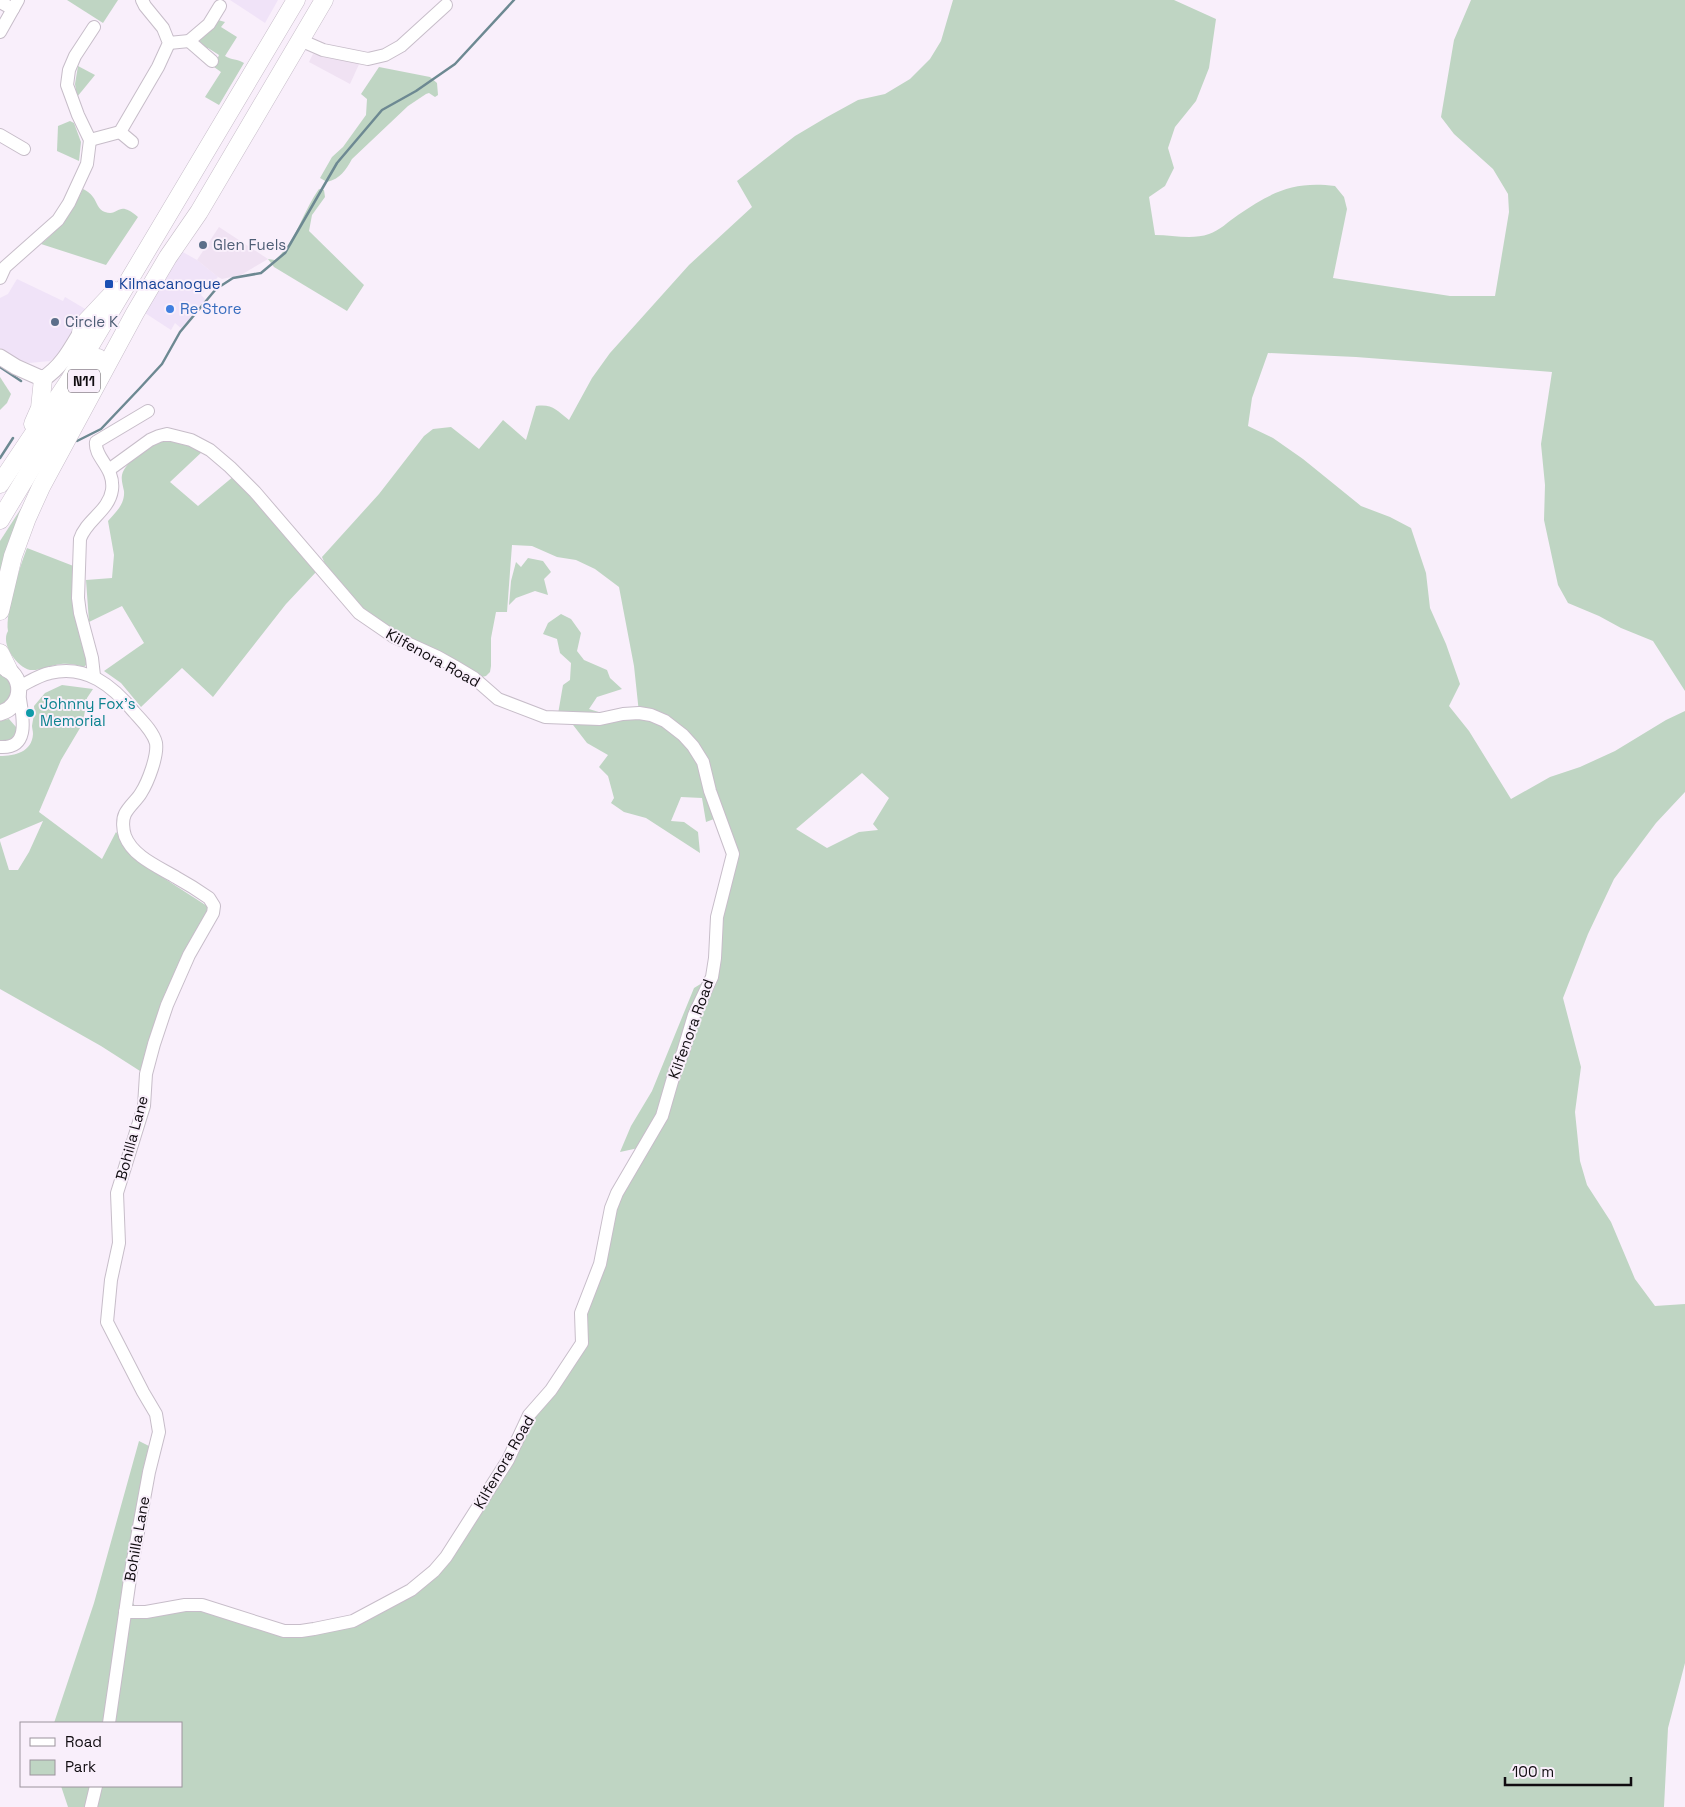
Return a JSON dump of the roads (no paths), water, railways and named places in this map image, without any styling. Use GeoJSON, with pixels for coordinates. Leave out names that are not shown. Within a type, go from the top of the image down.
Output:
{"type":"FeatureCollection","features":[{"type":"Feature","properties":{"kind":"highway","name":"N11"},"geometry":{"type":"LineString","coordinates":[[0,483],[70,381],[296,0]]}},
{"type":"Feature","properties":{"kind":"highway","name":"N11"},"geometry":{"type":"LineString","coordinates":[[0,520],[212,172],[312,0]]}},
{"type":"Feature","properties":{"kind":"highway","name":"N11"},"geometry":{"type":"LineString","coordinates":[[0,611],[13,556],[41,486],[126,328],[168,257],[199,212],[324,0]]}},
{"type":"Feature","properties":{"kind":"highway","name":"N11"},"geometry":{"type":"LineString","coordinates":[[80,332],[83,325],[109,299],[150,248]]}},
{"type":"Feature","properties":{"kind":"highway","name":"N11"},"geometry":{"type":"LineString","coordinates":[[0,483],[22,449],[37,417],[40,408],[43,379]]}},
{"type":"Feature","properties":{"kind":"highway"},"geometry":{"type":"LineString","coordinates":[[0,653],[4,667]]}},
{"type":"Feature","properties":{"kind":"main road"},"geometry":{"type":"LineString","coordinates":[[0,357],[43,379],[61,365],[80,332]]}},
{"type":"Feature","properties":{"kind":"main road"},"geometry":{"type":"LineString","coordinates":[[4,667],[18,680],[19,690],[14,705],[4,711]]}},
{"type":"Feature","properties":{"kind":"street"},"geometry":{"type":"LineString","coordinates":[[90,140],[120,132],[158,67],[169,43],[163,28],[142,0]]}},
{"type":"Feature","properties":{"kind":"street"},"geometry":{"type":"LineString","coordinates":[[0,2],[15,4],[0,32]]}},
{"type":"Feature","properties":{"kind":"street"},"geometry":{"type":"LineString","coordinates":[[300,40],[323,50],[368,58],[385,55],[401,46],[446,5]]}},
{"type":"Feature","properties":{"kind":"street"},"geometry":{"type":"LineString","coordinates":[[169,43],[189,41],[209,24],[220,6]]}},
{"type":"Feature","properties":{"kind":"street"},"geometry":{"type":"LineString","coordinates":[[0,278],[5,267],[58,220],[87,164],[90,140],[78,115],[68,85],[69,70],[72,63],[94,26]]}},
{"type":"Feature","properties":{"kind":"street"},"geometry":{"type":"LineString","coordinates":[[189,41],[212,61]]}},
{"type":"Feature","properties":{"kind":"street"},"geometry":{"type":"LineString","coordinates":[[120,132],[132,142]]}},
{"type":"Feature","properties":{"kind":"street"},"geometry":{"type":"LineString","coordinates":[[0,135],[24,149]]}},
{"type":"Feature","properties":{"kind":"street"},"geometry":{"type":"LineString","coordinates":[[94,676],[92,658],[78,598],[80,539],[83,530],[109,500],[112,488],[110,469],[96,450],[96,442],[148,411]]}},
{"type":"Feature","properties":{"kind":"street","name":"Kilfenora Road"},"geometry":{"type":"LineString","coordinates":[[110,469],[150,440],[167,434],[191,440],[210,450],[230,467],[305,548],[359,613],[394,638],[454,666],[474,678],[498,698],[546,717],[600,719],[639,712],[665,721],[683,735],[703,762],[710,791],[733,854],[717,917],[712,978],[694,1015],[683,1052],[674,1071],[662,1116],[614,1200],[600,1264],[581,1313],[582,1343],[551,1390],[529,1415],[508,1460],[446,1557],[434,1571],[411,1590],[353,1621],[301,1632],[269,1628],[225,1611],[202,1605],[185,1605],[146,1612],[126,1612]]}},
{"type":"Feature","properties":{"kind":"street","name":"Bohilla Lane"},"geometry":{"type":"LineString","coordinates":[[19,690],[38,677],[59,671],[74,671],[94,676],[109,686],[127,703],[153,736],[156,744],[150,773],[141,793],[124,815],[123,827],[128,843],[138,854],[210,898],[214,906],[213,913],[189,955],[170,997],[154,1044],[146,1074],[144,1106],[117,1193],[119,1243],[107,1322],[156,1414],[159,1432],[149,1472],[109,1722]]}},
{"type":"Feature","properties":{"kind":"street"},"geometry":{"type":"LineString","coordinates":[[0,747],[9,748],[16,745],[21,737],[23,721],[19,690]]}},
{"type":"Feature","properties":{"kind":"street"},"geometry":{"type":"LineString","coordinates":[[4,711],[22,727]]}},
{"type":"Feature","properties":{"kind":"street"},"geometry":{"type":"LineString","coordinates":[[91,1807],[96,1787]]}},
{"type":"Feature","properties":{"kind":"waterway"},"geometry":{"type":"LineString","coordinates":[[77,441],[101,429],[162,364],[180,332],[216,289],[233,278],[261,273],[285,253],[337,163],[382,110],[416,91],[455,64],[514,0]]}},
{"type":"Feature","properties":{"kind":"waterway"},"geometry":{"type":"LineString","coordinates":[[0,367],[21,381]]}},
{"type":"Feature","properties":{"kind":"waterway"},"geometry":{"type":"LineString","coordinates":[[0,458],[13,438]]}},
{"type":"Feature","properties":{"kind":"place","name":"Glen Fuels"},"geometry":{"type":"Point","coordinates":[203,245]}},
{"type":"Feature","properties":{"kind":"place","name":"Kilmacanogue"},"geometry":{"type":"Point","coordinates":[109,284]}},
{"type":"Feature","properties":{"kind":"place","name":"Re Store"},"geometry":{"type":"Point","coordinates":[170,309]}},
{"type":"Feature","properties":{"kind":"place","name":"Circle K"},"geometry":{"type":"Point","coordinates":[55,322]}},
{"type":"Feature","properties":{"kind":"place","name":"Johnny Fox's Memorial"},"geometry":{"type":"Point","coordinates":[30,713]}}]}
